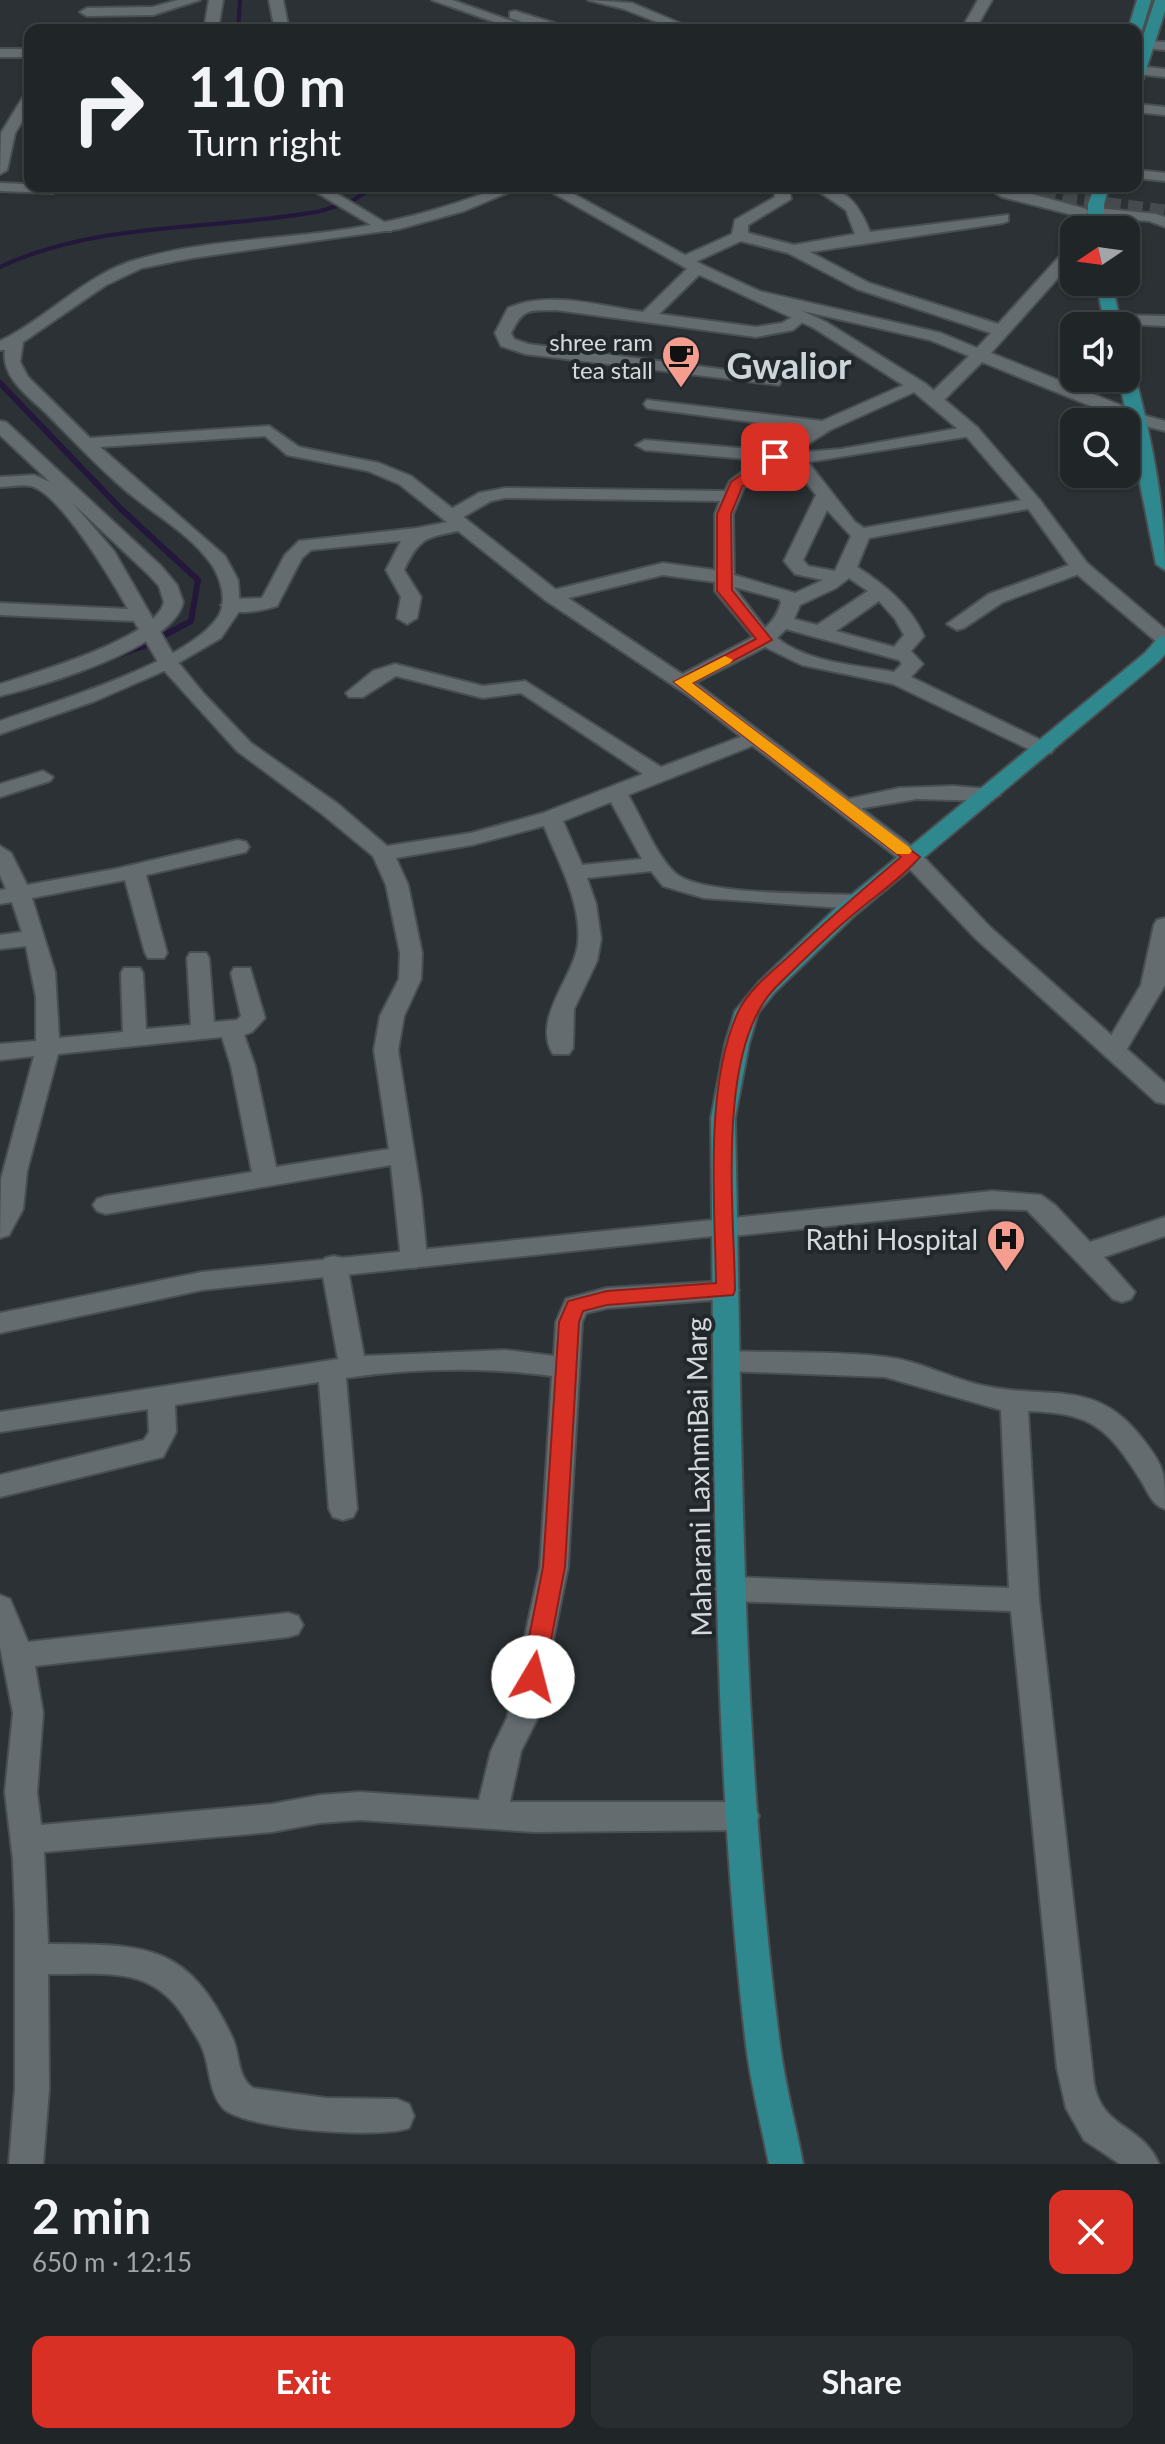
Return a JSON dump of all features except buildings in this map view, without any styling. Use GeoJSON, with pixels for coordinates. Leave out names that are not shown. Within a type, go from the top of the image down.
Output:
{"type":"FeatureCollection","features":[{"type":"Feature","properties":{"kind":"main road"},"geometry":{"type":"LineString","coordinates":[[1137,24],[1144,0]]}},
{"type":"Feature","properties":{"kind":"main road"},"geometry":{"type":"LineString","coordinates":[[1142,62],[1162,0]]}},
{"type":"Feature","properties":{"kind":"main road"},"geometry":{"type":"LineString","coordinates":[[1084,192],[1079,205],[1090,216]]}},
{"type":"Feature","properties":{"kind":"main road"},"geometry":{"type":"LineString","coordinates":[[1086,216],[1099,192]]}},
{"type":"Feature","properties":{"kind":"main road"},"geometry":{"type":"LineString","coordinates":[[1140,426],[1155,527],[1165,564]]}},
{"type":"Feature","properties":{"kind":"main road","name":"Maharani LaxhmiBai Marg"},"geometry":{"type":"LineString","coordinates":[[786,2164],[763,2047],[743,1816],[731,1589],[723,1118],[737,1044],[747,1011],[767,987],[857,902],[1044,749],[1152,657],[1165,641]]}},
{"type":"Feature","properties":{"kind":"street"},"geometry":{"type":"LineString","coordinates":[[87,12],[153,11],[193,0]]}},
{"type":"Feature","properties":{"kind":"street"},"geometry":{"type":"LineString","coordinates":[[212,24],[216,0]]}},
{"type":"Feature","properties":{"kind":"street"},"geometry":{"type":"LineString","coordinates":[[276,0],[281,24]]}},
{"type":"Feature","properties":{"kind":"street"},"geometry":{"type":"LineString","coordinates":[[439,0],[512,24]]}},
{"type":"Feature","properties":{"kind":"street"},"geometry":{"type":"LineString","coordinates":[[471,0],[544,24]]}},
{"type":"Feature","properties":{"kind":"street"},"geometry":{"type":"LineString","coordinates":[[595,0],[647,6],[678,24]]}},
{"type":"Feature","properties":{"kind":"street"},"geometry":{"type":"LineString","coordinates":[[971,24],[985,0]]}},
{"type":"Feature","properties":{"kind":"street"},"geometry":{"type":"LineString","coordinates":[[1149,45],[1165,46]]}},
{"type":"Feature","properties":{"kind":"street"},"geometry":{"type":"LineString","coordinates":[[0,53],[24,53]]}},
{"type":"Feature","properties":{"kind":"street"},"geometry":{"type":"LineString","coordinates":[[1142,74],[1165,73]]}},
{"type":"Feature","properties":{"kind":"street"},"geometry":{"type":"LineString","coordinates":[[0,170],[8,133],[24,107]]}},
{"type":"Feature","properties":{"kind":"street"},"geometry":{"type":"LineString","coordinates":[[1142,109],[1165,111]]}},
{"type":"Feature","properties":{"kind":"street"},"geometry":{"type":"LineString","coordinates":[[1142,175],[1165,177]]}},
{"type":"Feature","properties":{"kind":"street"},"geometry":{"type":"LineString","coordinates":[[0,187],[24,188]]}},
{"type":"Feature","properties":{"kind":"street"},"geometry":{"type":"LineString","coordinates":[[323,192],[386,228]]}},
{"type":"Feature","properties":{"kind":"street"},"geometry":{"type":"LineString","coordinates":[[0,728],[166,660],[210,636],[227,619],[231,605],[231,588],[217,559],[121,477],[15,370],[8,344],[70,301],[132,267],[198,251],[386,228],[497,192]]}},
{"type":"Feature","properties":{"kind":"street"},"geometry":{"type":"LineString","coordinates":[[559,192],[691,264],[820,325],[935,399],[971,431],[1033,503],[1080,567],[1165,641]]}},
{"type":"Feature","properties":{"kind":"street"},"geometry":{"type":"LineString","coordinates":[[740,236],[740,223],[783,199],[782,192]]}},
{"type":"Feature","properties":{"kind":"street"},"geometry":{"type":"LineString","coordinates":[[828,192],[853,208],[864,237]]}},
{"type":"Feature","properties":{"kind":"street"},"geometry":{"type":"LineString","coordinates":[[1005,192],[1088,212],[1151,217],[1165,222]]}},
{"type":"Feature","properties":{"kind":"street"},"geometry":{"type":"LineString","coordinates":[[1006,237],[1000,209],[1012,195]]}},
{"type":"Feature","properties":{"kind":"street"},"geometry":{"type":"LineString","coordinates":[[794,250],[1003,218]]}},
{"type":"Feature","properties":{"kind":"street"},"geometry":{"type":"LineString","coordinates":[[648,316],[691,264],[740,236],[794,250],[863,286],[999,330]]}},
{"type":"Feature","properties":{"kind":"street"},"geometry":{"type":"LineString","coordinates":[[935,399],[981,354],[999,330],[1060,265]]}},
{"type":"Feature","properties":{"kind":"street"},"geometry":{"type":"LineString","coordinates":[[754,295],[910,328],[1109,408]]}},
{"type":"Feature","properties":{"kind":"street"},"geometry":{"type":"LineString","coordinates":[[773,381],[525,349],[507,342],[503,333],[514,311],[525,306],[556,305],[756,332],[787,327],[801,317]]}},
{"type":"Feature","properties":{"kind":"street"},"geometry":{"type":"LineString","coordinates":[[1140,322],[1165,321]]}},
{"type":"Feature","properties":{"kind":"street"},"geometry":{"type":"LineString","coordinates":[[915,385],[824,426],[747,475],[730,496],[724,514],[725,591],[765,640],[790,655],[899,679],[1044,749]]}},
{"type":"Feature","properties":{"kind":"street"},"geometry":{"type":"LineString","coordinates":[[653,404],[824,426]]}},
{"type":"Feature","properties":{"kind":"street"},"geometry":{"type":"LineString","coordinates":[[1140,419],[1165,426]]}},
{"type":"Feature","properties":{"kind":"street"},"geometry":{"type":"LineString","coordinates":[[0,426],[167,583],[174,598],[172,610],[164,622],[147,627],[98,655],[0,690]]}},
{"type":"Feature","properties":{"kind":"street"},"geometry":{"type":"LineString","coordinates":[[87,443],[269,431],[293,451],[392,473],[552,596],[682,682],[911,857],[982,932],[1165,1096]]}},
{"type":"Feature","properties":{"kind":"street"},"geometry":{"type":"LineString","coordinates":[[645,445],[796,458],[841,454],[971,431]]}},
{"type":"Feature","properties":{"kind":"street"},"geometry":{"type":"LineString","coordinates":[[796,458],[855,532],[861,534],[1033,503]]}},
{"type":"Feature","properties":{"kind":"street"},"geometry":{"type":"LineString","coordinates":[[0,482],[34,480],[51,489],[107,555],[166,660],[197,698],[244,747],[330,809],[383,853],[397,885],[411,953],[410,979],[392,1016],[386,1050],[414,1259]]}},
{"type":"Feature","properties":{"kind":"street"},"geometry":{"type":"LineString","coordinates":[[231,605],[257,606],[270,602],[294,555],[306,545],[417,534],[455,521],[485,497],[505,493],[730,496]]}},
{"type":"Feature","properties":{"kind":"street"},"geometry":{"type":"LineString","coordinates":[[825,495],[793,561],[797,568],[845,574],[893,604],[914,636],[898,654]]}},
{"type":"Feature","properties":{"kind":"street"},"geometry":{"type":"LineString","coordinates":[[407,618],[411,597],[395,570],[405,548],[417,534]]}},
{"type":"Feature","properties":{"kind":"street"},"geometry":{"type":"LineString","coordinates":[[791,602],[845,574],[861,534]]}},
{"type":"Feature","properties":{"kind":"street"},"geometry":{"type":"LineString","coordinates":[[957,624],[996,598],[1080,567]]}},
{"type":"Feature","properties":{"kind":"street"},"geometry":{"type":"LineString","coordinates":[[552,596],[663,569],[723,578],[786,595],[791,602],[791,610],[765,640],[682,682]]}},
{"type":"Feature","properties":{"kind":"street"},"geometry":{"type":"LineString","coordinates":[[822,631],[878,593]]}},
{"type":"Feature","properties":{"kind":"street"},"geometry":{"type":"LineString","coordinates":[[0,609],[147,627]]}},
{"type":"Feature","properties":{"kind":"street"},"geometry":{"type":"LineString","coordinates":[[783,622],[906,656],[913,664],[899,679]]}},
{"type":"Feature","properties":{"kind":"street"},"geometry":{"type":"LineString","coordinates":[[356,693],[380,675],[395,670],[483,692],[519,686],[600,734],[660,776]]}},
{"type":"Feature","properties":{"kind":"street"},"geometry":{"type":"LineString","coordinates":[[383,853],[472,839],[551,818],[755,738]]}},
{"type":"Feature","properties":{"kind":"street"},"geometry":{"type":"LineString","coordinates":[[0,791],[43,777]]}},
{"type":"Feature","properties":{"kind":"street"},"geometry":{"type":"LineString","coordinates":[[846,805],[899,793],[940,791],[989,795]]}},
{"type":"Feature","properties":{"kind":"street"},"geometry":{"type":"LineString","coordinates":[[616,793],[668,879],[682,889],[697,893],[857,902]]}},
{"type":"Feature","properties":{"kind":"street"},"geometry":{"type":"LineString","coordinates":[[551,818],[586,910],[590,936],[588,954],[564,1002],[560,1017],[561,1048]]}},
{"type":"Feature","properties":{"kind":"street"},"geometry":{"type":"LineString","coordinates":[[11,896],[238,847]]}},
{"type":"Feature","properties":{"kind":"street"},"geometry":{"type":"LineString","coordinates":[[0,853],[11,896],[33,938],[43,975],[49,1021],[47,1048],[15,1171],[10,1212],[0,1229]]}},
{"type":"Feature","properties":{"kind":"street"},"geometry":{"type":"LineString","coordinates":[[572,873],[658,864]]}},
{"type":"Feature","properties":{"kind":"street"},"geometry":{"type":"LineString","coordinates":[[134,871],[156,953]]}},
{"type":"Feature","properties":{"kind":"street"},"geometry":{"type":"LineString","coordinates":[[1114,1051],[1153,985],[1165,925]]}},
{"type":"Feature","properties":{"kind":"street"},"geometry":{"type":"LineString","coordinates":[[0,942],[33,938]]}},
{"type":"Feature","properties":{"kind":"street"},"geometry":{"type":"LineString","coordinates":[[198,958],[203,1033]]}},
{"type":"Feature","properties":{"kind":"street"},"geometry":{"type":"LineString","coordinates":[[132,973],[135,1039]]}},
{"type":"Feature","properties":{"kind":"street"},"geometry":{"type":"LineString","coordinates":[[0,1052],[231,1030],[250,1024],[253,1018],[242,973]]}},
{"type":"Feature","properties":{"kind":"street"},"geometry":{"type":"LineString","coordinates":[[231,1030],[243,1066],[266,1179]]}},
{"type":"Feature","properties":{"kind":"street"},"geometry":{"type":"LineString","coordinates":[[106,1205],[401,1155]]}},
{"type":"Feature","properties":{"kind":"street"},"geometry":{"type":"LineString","coordinates":[[0,1323],[202,1281],[334,1265],[1016,1200],[1032,1201],[1046,1211],[1122,1292]]}},
{"type":"Feature","properties":{"kind":"street"},"geometry":{"type":"LineString","coordinates":[[1087,1253],[1165,1226]]}},
{"type":"Feature","properties":{"kind":"street"},"geometry":{"type":"LineString","coordinates":[[334,1265],[343,1369],[343,1509]]}},
{"type":"Feature","properties":{"kind":"street"},"geometry":{"type":"LineString","coordinates":[[491,1814],[506,1751],[522,1719],[554,1567],[569,1322],[575,1306],[607,1298],[726,1290]]}},
{"type":"Feature","properties":{"kind":"street"},"geometry":{"type":"LineString","coordinates":[[0,1422],[343,1369],[429,1361],[505,1360],[566,1368]]}},
{"type":"Feature","properties":{"kind":"street"},"geometry":{"type":"LineString","coordinates":[[727,1361],[908,1370],[954,1389],[1014,1401],[1086,1407],[1100,1413],[1148,1466],[1165,1498]]}},
{"type":"Feature","properties":{"kind":"street"},"geometry":{"type":"LineString","coordinates":[[0,1486],[153,1449],[160,1443],[163,1431],[160,1396]]}},
{"type":"Feature","properties":{"kind":"street"},"geometry":{"type":"LineString","coordinates":[[1014,1401],[1024,1600],[1074,2068],[1080,2102],[1096,2128],[1123,2143],[1142,2164]]}},
{"type":"Feature","properties":{"kind":"street"},"geometry":{"type":"LineString","coordinates":[[731,1589],[1024,1600]]}},
{"type":"Feature","properties":{"kind":"street"},"geometry":{"type":"LineString","coordinates":[[0,1607],[18,1656],[28,1713],[10,1794],[26,1840],[30,1887],[32,2089],[26,2164]]}},
{"type":"Feature","properties":{"kind":"street"},"geometry":{"type":"LineString","coordinates":[[18,1656],[288,1625]]}},
{"type":"Feature","properties":{"kind":"street"},"geometry":{"type":"LineString","coordinates":[[26,1840],[272,1818],[320,1809],[360,1806],[534,1818],[743,1816]]}},
{"type":"Feature","properties":{"kind":"street"},"geometry":{"type":"LineString","coordinates":[[30,1959],[124,1960],[156,1969],[186,1989],[219,2046],[225,2074],[234,2095],[247,2104],[326,2115],[397,2116]]}},
{"type":"Feature","properties":{"kind":"waterway"},"geometry":{"type":"LineString","coordinates":[[238,24],[240,0]]}},
{"type":"Feature","properties":{"kind":"waterway"},"geometry":{"type":"LineString","coordinates":[[0,267],[77,241],[321,211],[352,201],[366,192]]}},
{"type":"Feature","properties":{"kind":"waterway"},"geometry":{"type":"LineString","coordinates":[[0,383],[120,508],[198,580],[191,621],[144,646],[115,656]]}},
{"type":"Feature","properties":{"kind":"tunnel"},"geometry":{"type":"LineString","coordinates":[[1042,192],[1071,200],[1165,212]]}},
{"type":"Feature","properties":{"kind":"slow traffic"},"geometry":{"type":"LineString","coordinates":[[725,660],[682,682],[903,851]]}},
{"type":"Feature","properties":{"kind":"place","name":"shree ram tea stall"},"geometry":{"type":"Point","coordinates":[681,389]}},
{"type":"Feature","properties":{"kind":"place","name":"Rathi Hospital"},"geometry":{"type":"Point","coordinates":[1006,1273]}},
{"type":"Feature","properties":{"kind":"district","name":"Gwalior"},"geometry":{"type":"Point","coordinates":[789,365]}},
{"type":"Feature","properties":{"kind":"route"},"geometry":{"type":"LineString","coordinates":[[533,1677],[554,1567],[569,1322],[575,1306],[607,1298],[726,1290],[723,1118],[737,1044],[747,1011],[767,987],[846,911],[911,857],[682,682],[765,640],[725,591],[724,514],[736,485],[775,457]]}}]}
